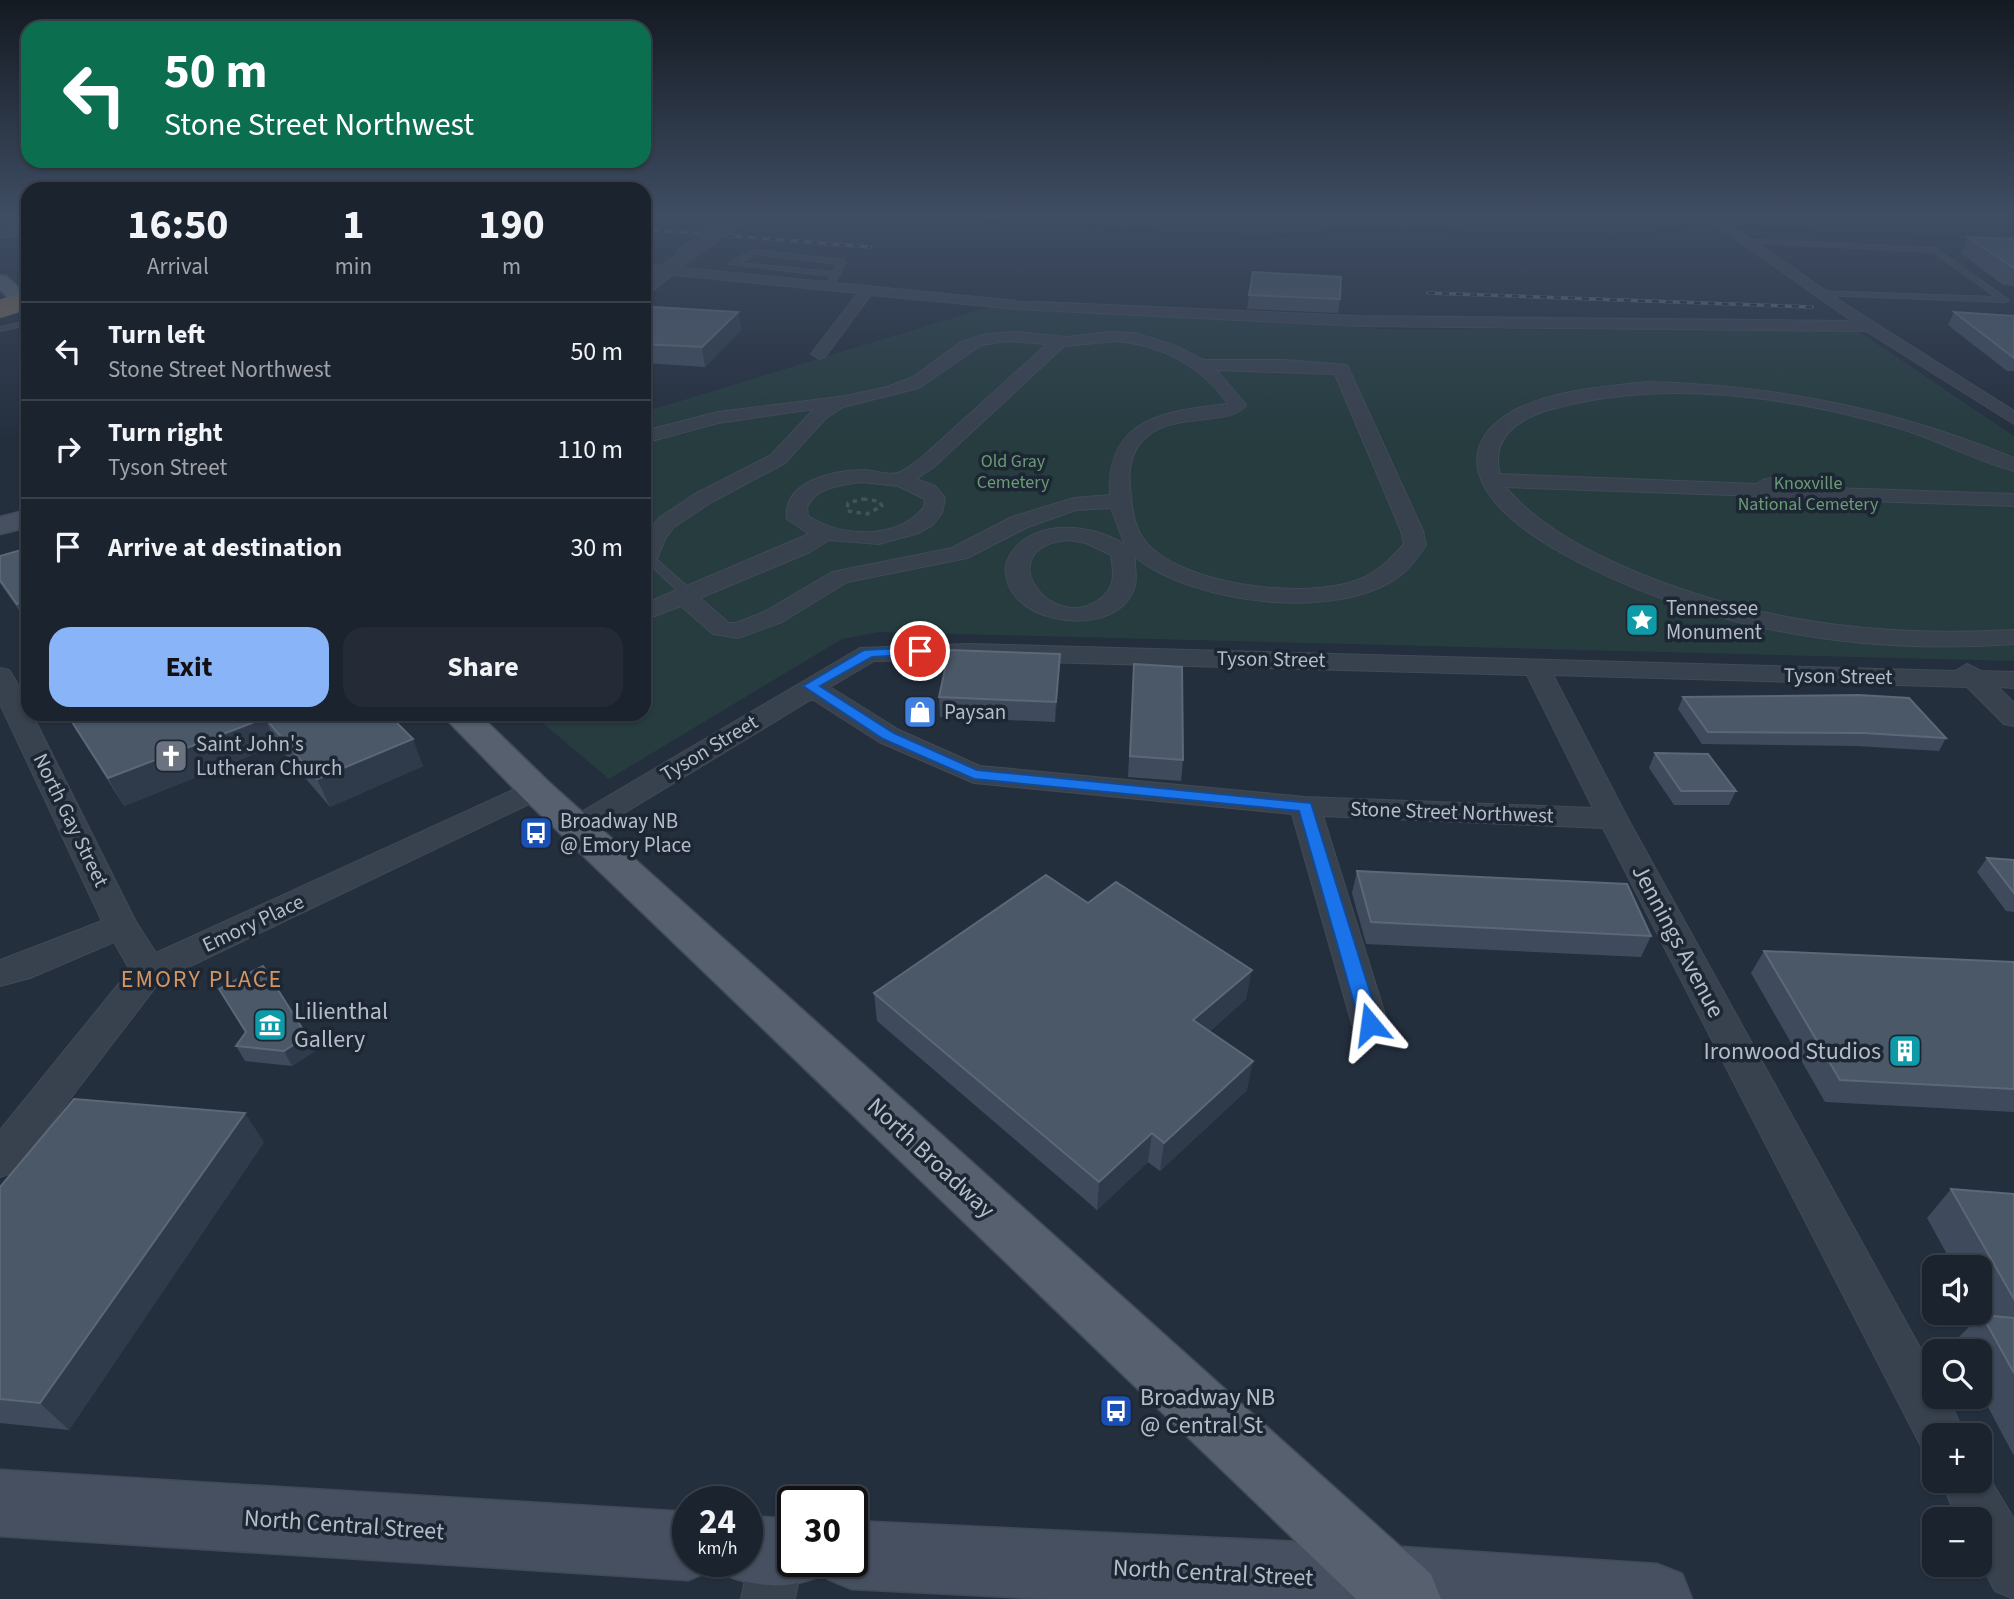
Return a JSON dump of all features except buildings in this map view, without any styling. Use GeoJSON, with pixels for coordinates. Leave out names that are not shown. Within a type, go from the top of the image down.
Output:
{"type":"FeatureCollection","features":[{"type":"Feature","properties":{"kind":"highway"},"geometry":{"type":"LineString","coordinates":[[0,309],[21,302]]}},
{"type":"Feature","properties":{"kind":"main road"},"geometry":{"type":"LineString","coordinates":[[0,526],[21,520]]}},
{"type":"Feature","properties":{"kind":"main road","name":"North Broadway"},"geometry":{"type":"LineString","coordinates":[[466,721],[536,790],[1396,1590]]}},
{"type":"Feature","properties":{"kind":"main road","name":"North Central Street"},"geometry":{"type":"LineString","coordinates":[[0,1503],[672,1545]]}},
{"type":"Feature","properties":{"kind":"main road","name":"North Central Street"},"geometry":{"type":"LineString","coordinates":[[868,1556],[1396,1590],[1657,1599]]}},
{"type":"Feature","properties":{"kind":"street"},"geometry":{"type":"LineString","coordinates":[[819,354],[867,291]]}},
{"type":"Feature","properties":{"kind":"street"},"geometry":{"type":"LineString","coordinates":[[873,291],[1017,305],[1356,321],[1870,326]]}},
{"type":"Feature","properties":{"kind":"street"},"geometry":{"type":"LineString","coordinates":[[1816,291],[2014,419]]}},
{"type":"Feature","properties":{"kind":"street"},"geometry":{"type":"LineString","coordinates":[[1116,336],[1141,323],[1148,311]]}},
{"type":"Feature","properties":{"kind":"street"},"geometry":{"type":"LineString","coordinates":[[651,435],[744,414],[835,404],[914,383],[957,351],[982,340],[1030,337],[1060,341],[1116,336],[1149,342],[1199,365],[1225,386],[1237,407],[1164,419],[1138,434],[1123,453],[1120,502],[1131,551],[1122,592],[1106,606],[1085,614],[1060,612],[1037,604],[1023,591],[1017,578],[1017,564],[1025,550],[1042,539],[1057,534],[1086,535],[1131,551],[1209,584],[1293,595],[1336,592],[1382,578],[1404,563],[1415,545],[1407,518],[1341,369],[1286,365],[1199,365]]}},
{"type":"Feature","properties":{"kind":"street"},"geometry":{"type":"LineString","coordinates":[[902,479],[927,463],[1060,341]]}},
{"type":"Feature","properties":{"kind":"street"},"geometry":{"type":"LineString","coordinates":[[2014,465],[1937,435],[1835,407],[1734,392],[1642,389],[1565,398],[1526,411],[1511,420],[1491,440],[1487,453],[1492,480],[1522,517],[1548,536],[1620,574],[1665,591],[1716,607],[1826,631],[1936,641],[2014,637]]}},
{"type":"Feature","properties":{"kind":"street"},"geometry":{"type":"LineString","coordinates":[[1972,392],[2014,394]]}},
{"type":"Feature","properties":{"kind":"street"},"geometry":{"type":"LineString","coordinates":[[651,545],[655,537],[676,516],[779,459],[811,420],[835,404]]}},
{"type":"Feature","properties":{"kind":"street"},"geometry":{"type":"LineString","coordinates":[[873,476],[902,479],[929,492],[934,501],[932,511],[924,520],[890,534],[868,537],[825,533],[798,519],[794,509],[798,500],[808,491],[842,479],[873,476]]}},
{"type":"Feature","properties":{"kind":"street"},"geometry":{"type":"LineString","coordinates":[[1492,480],[1762,490],[1786,499],[1798,498],[1800,493],[2014,500]]}},
{"type":"Feature","properties":{"kind":"street"},"geometry":{"type":"LineString","coordinates":[[684,597],[722,629],[738,631],[773,617],[840,577],[959,552],[1020,522],[1074,504],[1120,502]]}},
{"type":"Feature","properties":{"kind":"street"},"geometry":{"type":"LineString","coordinates":[[651,610],[802,547],[825,533]]}},
{"type":"Feature","properties":{"kind":"street"},"geometry":{"type":"LineString","coordinates":[[1936,641],[2014,718]]}},
{"type":"Feature","properties":{"kind":"street","name":"Tyson Street"},"geometry":{"type":"LineString","coordinates":[[577,828],[869,653],[895,651],[2014,680]]}},
{"type":"Feature","properties":{"kind":"street","name":"Jennings Avenue"},"geometry":{"type":"LineString","coordinates":[[1537,668],[1613,819],[1935,1423]]}},
{"type":"Feature","properties":{"kind":"street","name":"North Gay Street"},"geometry":{"type":"LineString","coordinates":[[0,676],[21,719]]}},
{"type":"Feature","properties":{"kind":"street","name":"Stone Street Northwest"},"geometry":{"type":"LineString","coordinates":[[810,686],[889,736],[974,774],[1305,806],[1613,819]]}},
{"type":"Feature","properties":{"kind":"street","name":"North Gay Street"},"geometry":{"type":"LineString","coordinates":[[22,721],[121,926],[149,971]]}},
{"type":"Feature","properties":{"kind":"street","name":"Emory Place"},"geometry":{"type":"LineString","coordinates":[[0,1160],[149,971],[536,790]]}},
{"type":"Feature","properties":{"kind":"street"},"geometry":{"type":"LineString","coordinates":[[1305,806],[1370,1024]]}},
{"type":"Feature","properties":{"kind":"street"},"geometry":{"type":"LineString","coordinates":[[0,973],[18,969],[121,926]]}},
{"type":"Feature","properties":{"kind":"street"},"geometry":{"type":"LineString","coordinates":[[1972,1493],[2014,1572]]}},
{"type":"Feature","properties":{"kind":"lane"},"geometry":{"type":"LineString","coordinates":[[1820,293],[2005,300],[1992,291]]}},
{"type":"Feature","properties":{"kind":"lane"},"geometry":{"type":"LineString","coordinates":[[0,329],[21,324]]}},
{"type":"Feature","properties":{"kind":"lane"},"geometry":{"type":"LineString","coordinates":[[651,560],[685,591],[684,597]]}},
{"type":"Feature","properties":{"kind":"path"},"geometry":{"type":"LineString","coordinates":[[863,499],[881,504],[877,511],[867,514],[855,514],[845,508],[852,501],[863,499]]}},
{"type":"Feature","properties":{"kind":"green space","name":"Old Gray Cemetery"},"geometry":{"type":"Polygon","coordinates":[[[992,306],[1381,329],[1858,331],[2014,436],[2014,661],[880,632],[842,639],[609,779],[540,721],[651,721],[651,410],[992,306]]]}},
{"type":"Feature","properties":{"kind":"railway"},"geometry":{"type":"LineString","coordinates":[[1428,293],[1812,307]]}},
{"type":"Feature","properties":{"kind":"place","name":"Tennessee Monument"},"geometry":{"type":"Point","coordinates":[1642,620]}},
{"type":"Feature","properties":{"kind":"place","name":"Paysan"},"geometry":{"type":"Point","coordinates":[920,712]}},
{"type":"Feature","properties":{"kind":"place","name":"Saint John's Lutheran Church"},"geometry":{"type":"Point","coordinates":[171,756]}},
{"type":"Feature","properties":{"kind":"place","name":"Broadway NB @ Emory Place"},"geometry":{"type":"Point","coordinates":[536,833]}},
{"type":"Feature","properties":{"kind":"place","name":"Lilienthal Gallery"},"geometry":{"type":"Point","coordinates":[270,1025]}},
{"type":"Feature","properties":{"kind":"place","name":"Ironwood Studios"},"geometry":{"type":"Point","coordinates":[1905,1051]}},
{"type":"Feature","properties":{"kind":"place","name":"Broadway NB @ Central St"},"geometry":{"type":"Point","coordinates":[1116,1411]}},
{"type":"Feature","properties":{"kind":"district","name":"EMORY PLACE"},"geometry":{"type":"Point","coordinates":[202,979]}},
{"type":"Feature","properties":{"kind":"route"},"geometry":{"type":"LineString","coordinates":[[920,651],[869,653],[810,686],[889,736],[974,774],[1305,806],[1370,1024]]}},
{"type":"Feature","properties":{"kind":"park label","name":"Knoxville National Cemetery"},"geometry":{"type":"Point","coordinates":[1808,493]}}]}
